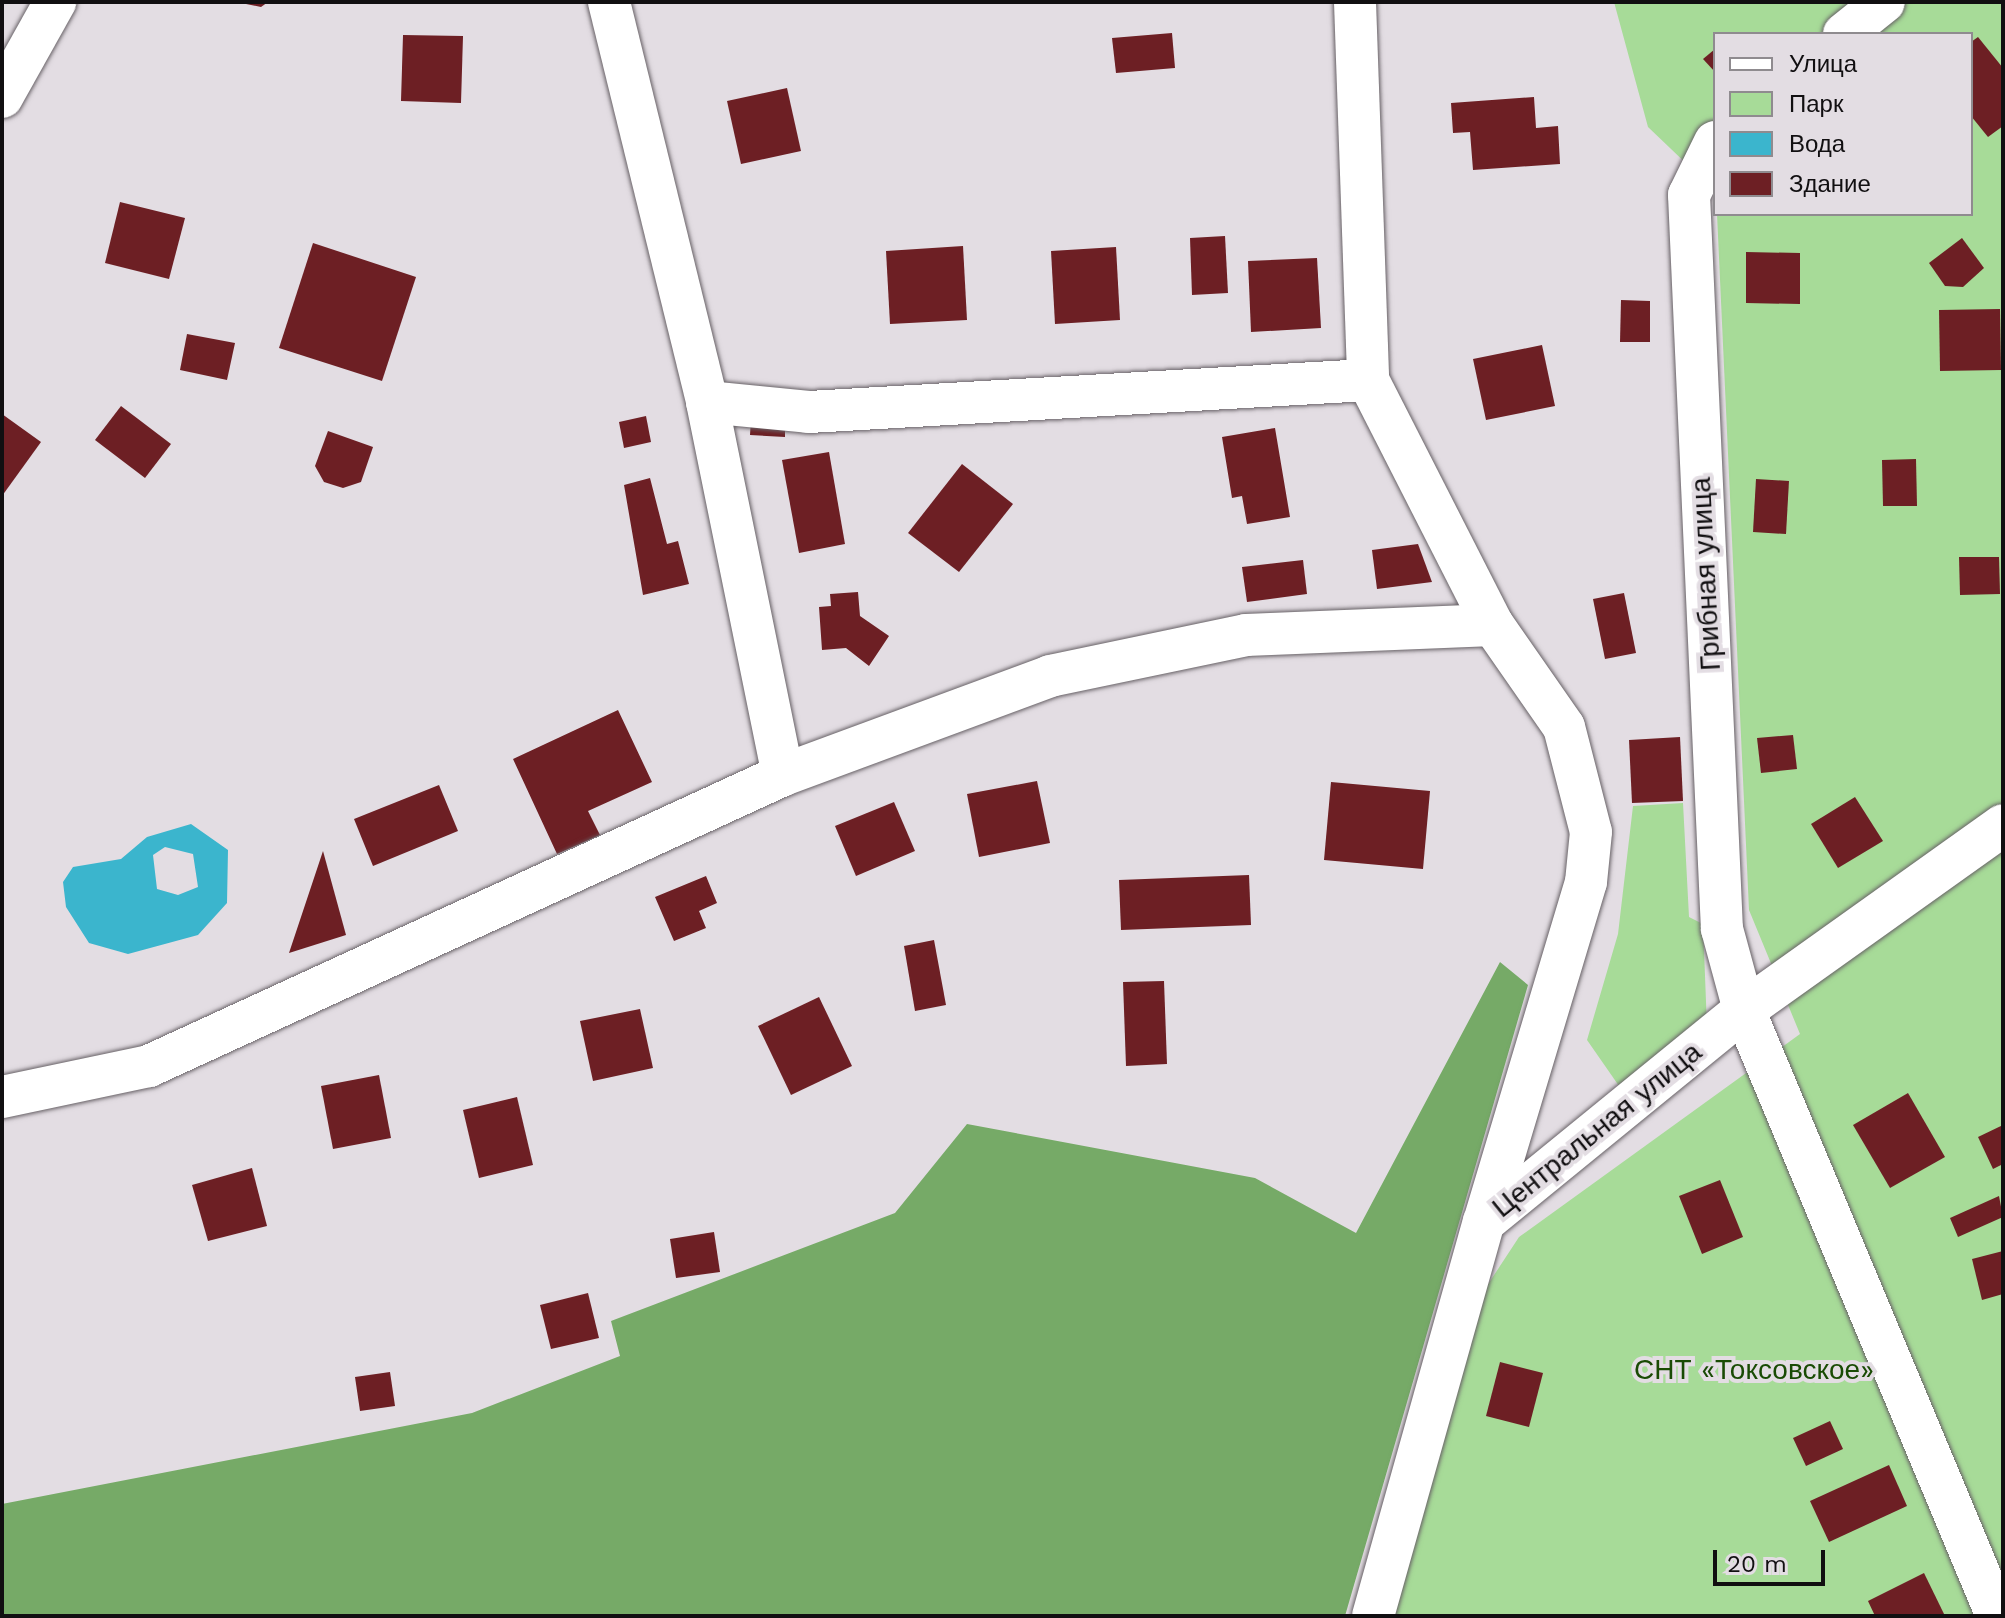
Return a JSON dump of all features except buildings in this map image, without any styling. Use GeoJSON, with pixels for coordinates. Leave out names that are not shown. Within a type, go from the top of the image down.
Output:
{"type":"FeatureCollection","features":[{"type":"Feature","properties":{"kind":"street"},"geometry":{"type":"LineString","coordinates":[[2,97],[55,2]]}},
{"type":"Feature","properties":{"kind":"street"},"geometry":{"type":"LineString","coordinates":[[609,2],[707,402],[783,775]]}},
{"type":"Feature","properties":{"kind":"street"},"geometry":{"type":"LineString","coordinates":[[1355,2],[1368,380],[1493,625],[1564,727],[1591,832],[1586,882],[1484,1222]]}},
{"type":"Feature","properties":{"kind":"street"},"geometry":{"type":"LineString","coordinates":[[1846,32],[1884,2]]}},
{"type":"Feature","properties":{"kind":"street","name":"Грибная улица"},"geometry":{"type":"LineString","coordinates":[[1713,146],[1689,195],[1722,929],[1744,1010],[1997,1616]]}},
{"type":"Feature","properties":{"kind":"street"},"geometry":{"type":"LineString","coordinates":[[707,402],[825,411],[1368,380]]}},
{"type":"Feature","properties":{"kind":"street"},"geometry":{"type":"LineString","coordinates":[[2,1097],[149,1066],[783,775],[1050,676],[1246,635],[1493,625]]}},
{"type":"Feature","properties":{"kind":"street","name":"Центральная улица"},"geometry":{"type":"LineString","coordinates":[[1373,1616],[1484,1222],[1744,1010],[2003,825]]}},
{"type":"Feature","properties":{"kind":"green space","name":"СНТ «Токсовское»"},"geometry":{"type":"Polygon","coordinates":[[[1614,2],[2003,2],[2003,1616],[1392,1616],[1481,1295],[1519,1237],[1800,1034],[1749,910],[1717,216],[1973,216],[1973,32],[1713,32],[1713,189],[1648,127],[1614,2]]]}},
{"type":"Feature","properties":{"kind":"green space"},"geometry":{"type":"Polygon","coordinates":[[[1683,803],[1689,917],[1703,924],[1707,1027],[1619,1086],[1587,1040],[1618,934],[1633,806],[1683,803]]]}},
{"type":"Feature","properties":{"kind":"green space"},"geometry":{"type":"Polygon","coordinates":[[[1500,962],[1528,985],[1345,1616],[2,1616],[2,1504],[472,1413],[620,1356],[611,1321],[895,1213],[967,1124],[1255,1178],[1356,1233],[1500,962]]]}},
{"type":"Feature","properties":{"kind":"water"},"geometry":{"type":"Polygon","coordinates":[[[191,824],[228,850],[227,903],[198,935],[128,954],[89,943],[66,907],[63,882],[73,867],[121,859],[147,837],[191,824]],[[165,847],[153,855],[157,889],[178,895],[198,887],[193,854],[165,847]]]}}]}
